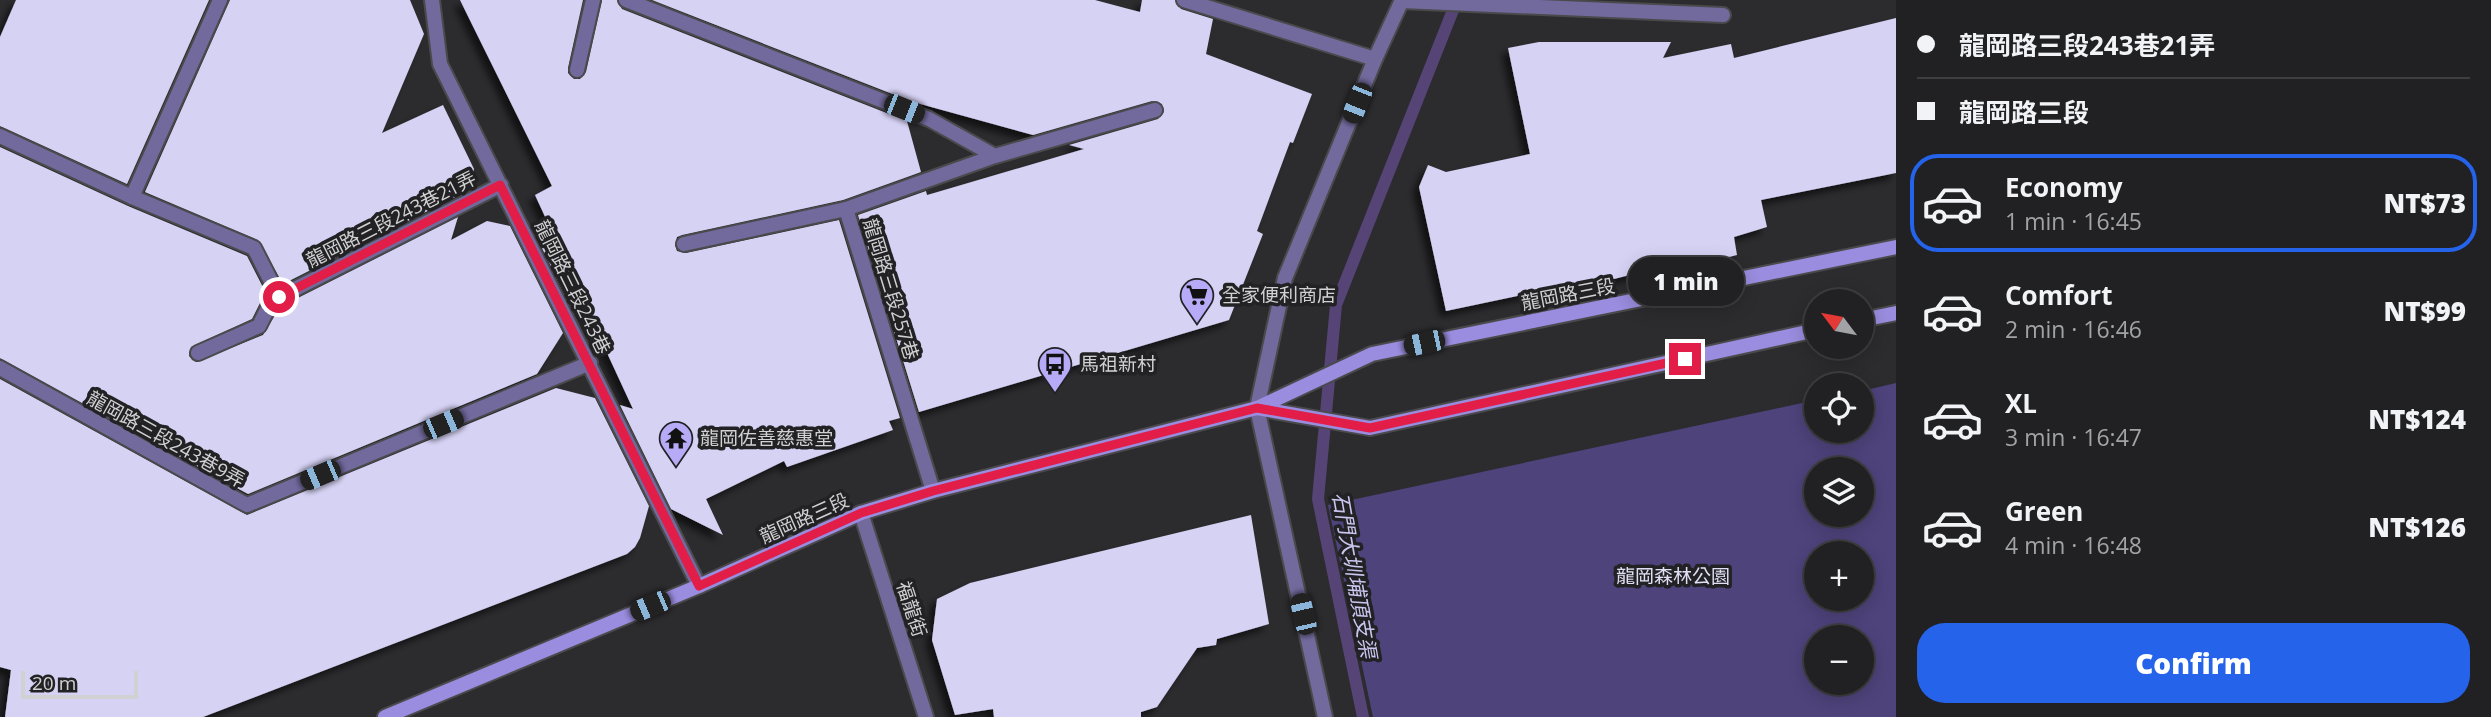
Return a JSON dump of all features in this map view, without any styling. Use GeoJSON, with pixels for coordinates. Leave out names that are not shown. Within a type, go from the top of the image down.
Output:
{"type":"FeatureCollection","features":[{"type":"Feature","properties":{"kind":"main road","name":"龍岡路三段"},"geometry":{"type":"LineString","coordinates":[[385,717],[699,586],[861,513],[933,491],[1257,408],[1372,354],[1896,247]]}},
{"type":"Feature","properties":{"kind":"main road"},"geometry":{"type":"LineString","coordinates":[[1874,318],[1896,313]]}},
{"type":"Feature","properties":{"kind":"main road","name":"龍岡路三段"},"geometry":{"type":"LineString","coordinates":[[1257,408],[1370,428],[1804,333]]}},
{"type":"Feature","properties":{"kind":"street"},"geometry":{"type":"LineString","coordinates":[[132,197],[220,0]]}},
{"type":"Feature","properties":{"kind":"street","name":"龍岡路三段243巷"},"geometry":{"type":"LineString","coordinates":[[432,0],[440,64],[699,586]]}},
{"type":"Feature","properties":{"kind":"street"},"geometry":{"type":"LineString","coordinates":[[577,70],[593,0]]}},
{"type":"Feature","properties":{"kind":"street"},"geometry":{"type":"LineString","coordinates":[[626,0],[929,119],[995,156]]}},
{"type":"Feature","properties":{"kind":"street"},"geometry":{"type":"LineString","coordinates":[[1187,0],[1375,59]]}},
{"type":"Feature","properties":{"kind":"street"},"geometry":{"type":"LineString","coordinates":[[1325,717],[1257,408],[1285,278],[1402,0],[1723,15]]}},
{"type":"Feature","properties":{"kind":"street","name":"龍岡路三段257巷"},"geometry":{"type":"LineString","coordinates":[[933,491],[846,209],[995,156],[1155,110]]}},
{"type":"Feature","properties":{"kind":"street"},"geometry":{"type":"LineString","coordinates":[[0,136],[132,197],[254,248],[279,297],[269,306],[258,326],[198,354]]}},
{"type":"Feature","properties":{"kind":"street","name":"龍岡路三段243巷21弄"},"geometry":{"type":"LineString","coordinates":[[279,297],[500,185]]}},
{"type":"Feature","properties":{"kind":"street"},"geometry":{"type":"LineString","coordinates":[[684,244],[846,209]]}},
{"type":"Feature","properties":{"kind":"street","name":"龍岡路三段243巷9弄"},"geometry":{"type":"LineString","coordinates":[[0,368],[247,505],[590,363]]}},
{"type":"Feature","properties":{"kind":"street","name":"福龍街"},"geometry":{"type":"LineString","coordinates":[[861,513],[926,717]]}},
{"type":"Feature","properties":{"kind":"green space","name":"龍岡森林公園"},"geometry":{"type":"Polygon","coordinates":[[[1896,383],[1896,717],[1373,717],[1328,505],[1804,403],[1804,443],[1874,443],[1874,388],[1896,383]]]}},
{"type":"Feature","properties":{"kind":"building"},"geometry":{"type":"Polygon","coordinates":[[[16,0],[209,0],[127,184],[0,126],[0,37],[16,0]]]}},
{"type":"Feature","properties":{"kind":"building"},"geometry":{"type":"Polygon","coordinates":[[[230,0],[410,0],[424,34],[382,133],[443,105],[474,169],[467,191],[283,284],[258,240],[145,192],[230,0]]]}},
{"type":"Feature","properties":{"kind":"building"},"geometry":{"type":"Polygon","coordinates":[[[460,0],[583,0],[568,68],[568,73],[574,79],[580,79],[586,72],[602,0],[617,0],[622,9],[907,121],[921,172],[843,200],[682,235],[677,237],[675,245],[677,251],[686,253],[839,220],[900,418],[889,421],[893,430],[787,467],[784,461],[706,499],[723,535],[671,509],[620,405],[633,409],[583,301],[575,314],[534,232],[554,236],[535,195],[552,186],[460,0]]]}},
{"type":"Feature","properties":{"kind":"building"},"geometry":{"type":"Polygon","coordinates":[[[652,0],[1095,0],[1140,12],[1142,0],[1175,0],[1181,9],[1213,19],[1206,54],[1312,94],[1293,143],[1290,142],[1257,231],[1263,234],[1229,320],[919,412],[858,215],[926,191],[927,195],[1084,149],[1069,145],[1158,119],[1164,112],[1162,104],[1152,101],[1033,135],[913,102],[652,0]]]}},
{"type":"Feature","properties":{"kind":"building"},"geometry":{"type":"Polygon","coordinates":[[[1896,18],[1896,173],[1761,200],[1767,227],[1734,237],[1737,255],[1682,269],[1681,262],[1543,297],[1541,291],[1446,311],[1419,187],[1428,165],[1446,172],[1530,154],[1508,48],[1539,42],[1671,42],[1663,58],[1731,44],[1734,58],[1896,18]]]}},
{"type":"Feature","properties":{"kind":"building"},"geometry":{"type":"Polygon","coordinates":[[[0,147],[128,206],[247,256],[267,295],[252,319],[191,347],[189,356],[196,362],[263,335],[284,305],[458,217],[451,240],[487,221],[510,226],[563,333],[537,374],[248,494],[0,358],[0,147]]]}},
{"type":"Feature","properties":{"kind":"building"},"geometry":{"type":"Polygon","coordinates":[[[0,379],[247,515],[556,388],[595,398],[649,506],[640,538],[627,554],[203,717],[5,717],[11,670],[0,667],[0,379]]]}},
{"type":"Feature","properties":{"kind":"building"},"geometry":{"type":"Polygon","coordinates":[[[1251,515],[1269,624],[1217,639],[1216,645],[1197,648],[1157,707],[1141,712],[1141,717],[994,717],[993,709],[955,715],[932,640],[937,599],[970,583],[1251,515]]]}},
{"type":"Feature","properties":{"kind":"waterway","name":"石門大圳埔頂支渠"},"geometry":{"type":"LineString","coordinates":[[1363,717],[1318,499],[1336,305],[1457,0]]}},
{"type":"Feature","properties":{"kind":"place","name":"全家便利商店"},"geometry":{"type":"Point","coordinates":[1197,325]}},
{"type":"Feature","properties":{"kind":"place","name":"馬祖新村"},"geometry":{"type":"Point","coordinates":[1055,394]}},
{"type":"Feature","properties":{"kind":"place","name":"龍岡佐善慈惠堂"},"geometry":{"type":"Point","coordinates":[676,468]}},
{"type":"Feature","properties":{"kind":"route"},"geometry":{"type":"LineString","coordinates":[[279,297],[500,185],[699,586],[861,513],[933,491],[1257,408],[1370,428],[1685,359]]}}]}
